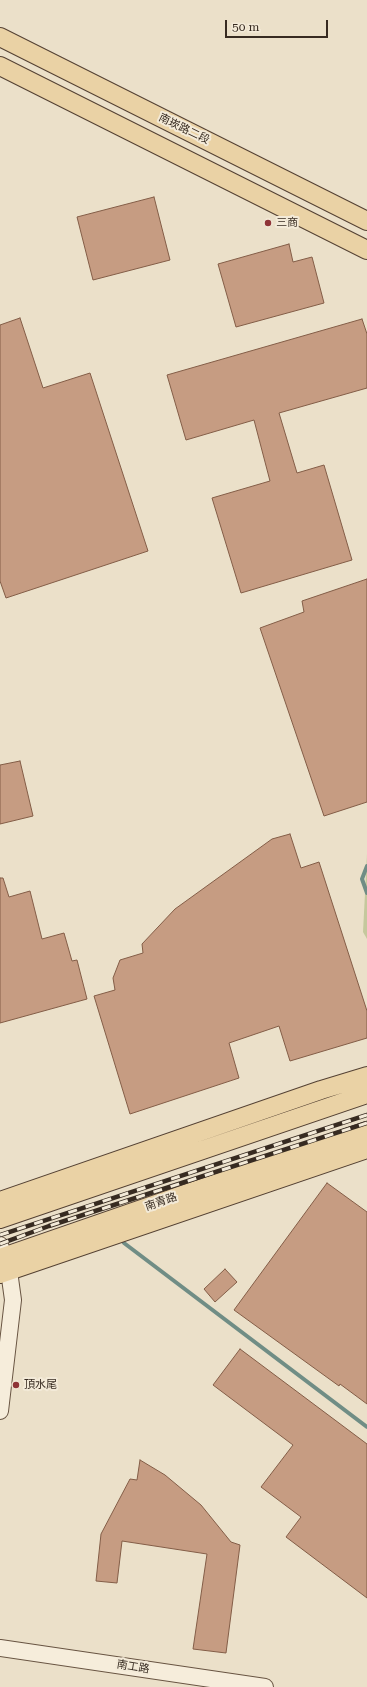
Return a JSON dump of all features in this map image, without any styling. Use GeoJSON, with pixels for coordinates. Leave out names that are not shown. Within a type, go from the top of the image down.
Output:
{"type":"FeatureCollection","features":[{"type":"Feature","properties":{"kind":"main road","name":"南崁路二段"},"geometry":{"type":"LineString","coordinates":[[0,37],[367,221]]}},
{"type":"Feature","properties":{"kind":"main road"},"geometry":{"type":"LineString","coordinates":[[0,66],[367,250]]}},
{"type":"Feature","properties":{"kind":"main road"},"geometry":{"type":"LineString","coordinates":[[0,1201],[321,1090],[367,1076]]}},
{"type":"Feature","properties":{"kind":"main road"},"geometry":{"type":"LineString","coordinates":[[0,1219],[45,1202],[367,1094]]}},
{"type":"Feature","properties":{"kind":"main road","name":"南青路"},"geometry":{"type":"LineString","coordinates":[[3,1261],[367,1131]]}},
{"type":"Feature","properties":{"kind":"main road","name":"南青路"},"geometry":{"type":"LineString","coordinates":[[322,1147],[367,1143]]}},
{"type":"Feature","properties":{"kind":"main road"},"geometry":{"type":"LineString","coordinates":[[3,1261],[367,1149]]}},
{"type":"Feature","properties":{"kind":"main road"},"geometry":{"type":"LineString","coordinates":[[45,1202],[107,1164]]}},
{"type":"Feature","properties":{"kind":"street"},"geometry":{"type":"LineString","coordinates":[[0,1411],[13,1300],[3,1261]]}},
{"type":"Feature","properties":{"kind":"street","name":"南工路"},"geometry":{"type":"LineString","coordinates":[[0,1648],[265,1687]]}},
{"type":"Feature","properties":{"kind":"green space"},"geometry":{"type":"Polygon","coordinates":[[[367,854],[367,939],[363,932],[367,854]]]}},
{"type":"Feature","properties":{"kind":"building"},"geometry":{"type":"Polygon","coordinates":[[[154,197],[170,260],[93,280],[77,217],[154,197]]]}},
{"type":"Feature","properties":{"kind":"building"},"geometry":{"type":"Polygon","coordinates":[[[289,244],[293,262],[312,257],[324,303],[236,327],[218,264],[289,244]]]}},
{"type":"Feature","properties":{"kind":"building"},"geometry":{"type":"Polygon","coordinates":[[[20,318],[43,388],[90,373],[148,551],[6,598],[0,581],[0,325],[20,318]]]}},
{"type":"Feature","properties":{"kind":"building"},"geometry":{"type":"Polygon","coordinates":[[[362,319],[367,334],[367,388],[279,413],[297,473],[324,465],[352,560],[241,593],[212,498],[270,481],[254,420],[186,440],[167,375],[362,319]]]}},
{"type":"Feature","properties":{"kind":"building"},"geometry":{"type":"Polygon","coordinates":[[[367,579],[367,802],[324,816],[260,628],[304,612],[302,601],[367,579]]]}},
{"type":"Feature","properties":{"kind":"building"},"geometry":{"type":"Polygon","coordinates":[[[20,761],[33,816],[0,824],[0,765],[20,761]]]}},
{"type":"Feature","properties":{"kind":"building"},"geometry":{"type":"Polygon","coordinates":[[[290,834],[301,868],[319,862],[367,1011],[367,1038],[290,1061],[279,1026],[229,1043],[239,1078],[130,1114],[94,996],[115,990],[113,978],[120,960],[143,953],[142,944],[175,909],[272,839],[290,834]]]}},
{"type":"Feature","properties":{"kind":"building"},"geometry":{"type":"Polygon","coordinates":[[[0,878],[3,878],[9,897],[30,891],[42,939],[64,933],[72,961],[77,960],[87,999],[0,1023],[0,878]]]}},
{"type":"Feature","properties":{"kind":"building"},"geometry":{"type":"Polygon","coordinates":[[[327,1183],[367,1212],[367,1404],[340,1384],[339,1386],[234,1310],[327,1183]]]}},
{"type":"Feature","properties":{"kind":"building"},"geometry":{"type":"Polygon","coordinates":[[[225,1269],[237,1282],[215,1302],[204,1289],[225,1269]]]}},
{"type":"Feature","properties":{"kind":"building"},"geometry":{"type":"Polygon","coordinates":[[[240,1349],[367,1444],[367,1598],[286,1537],[301,1517],[261,1487],[293,1445],[213,1385],[240,1349]]]}},
{"type":"Feature","properties":{"kind":"building"},"geometry":{"type":"Polygon","coordinates":[[[140,1460],[165,1475],[201,1505],[231,1542],[240,1545],[226,1653],[193,1649],[207,1554],[122,1541],[117,1583],[96,1581],[101,1534],[130,1479],[137,1480],[140,1460]]]}},
{"type":"Feature","properties":{"kind":"waterway"},"geometry":{"type":"LineString","coordinates":[[367,866],[362,879],[367,893]]}},
{"type":"Feature","properties":{"kind":"waterway"},"geometry":{"type":"LineString","coordinates":[[124,1243],[367,1427]]}},
{"type":"Feature","properties":{"kind":"railway"},"geometry":{"type":"LineString","coordinates":[[0,1235],[367,1115]]}},
{"type":"Feature","properties":{"kind":"railway"},"geometry":{"type":"LineString","coordinates":[[0,1244],[49,1226],[367,1123]]}},
{"type":"Feature","properties":{"kind":"place","name":"三商"},"geometry":{"type":"Point","coordinates":[268,223]}},
{"type":"Feature","properties":{"kind":"place","name":"頂水尾"},"geometry":{"type":"Point","coordinates":[16,1385]}}]}
